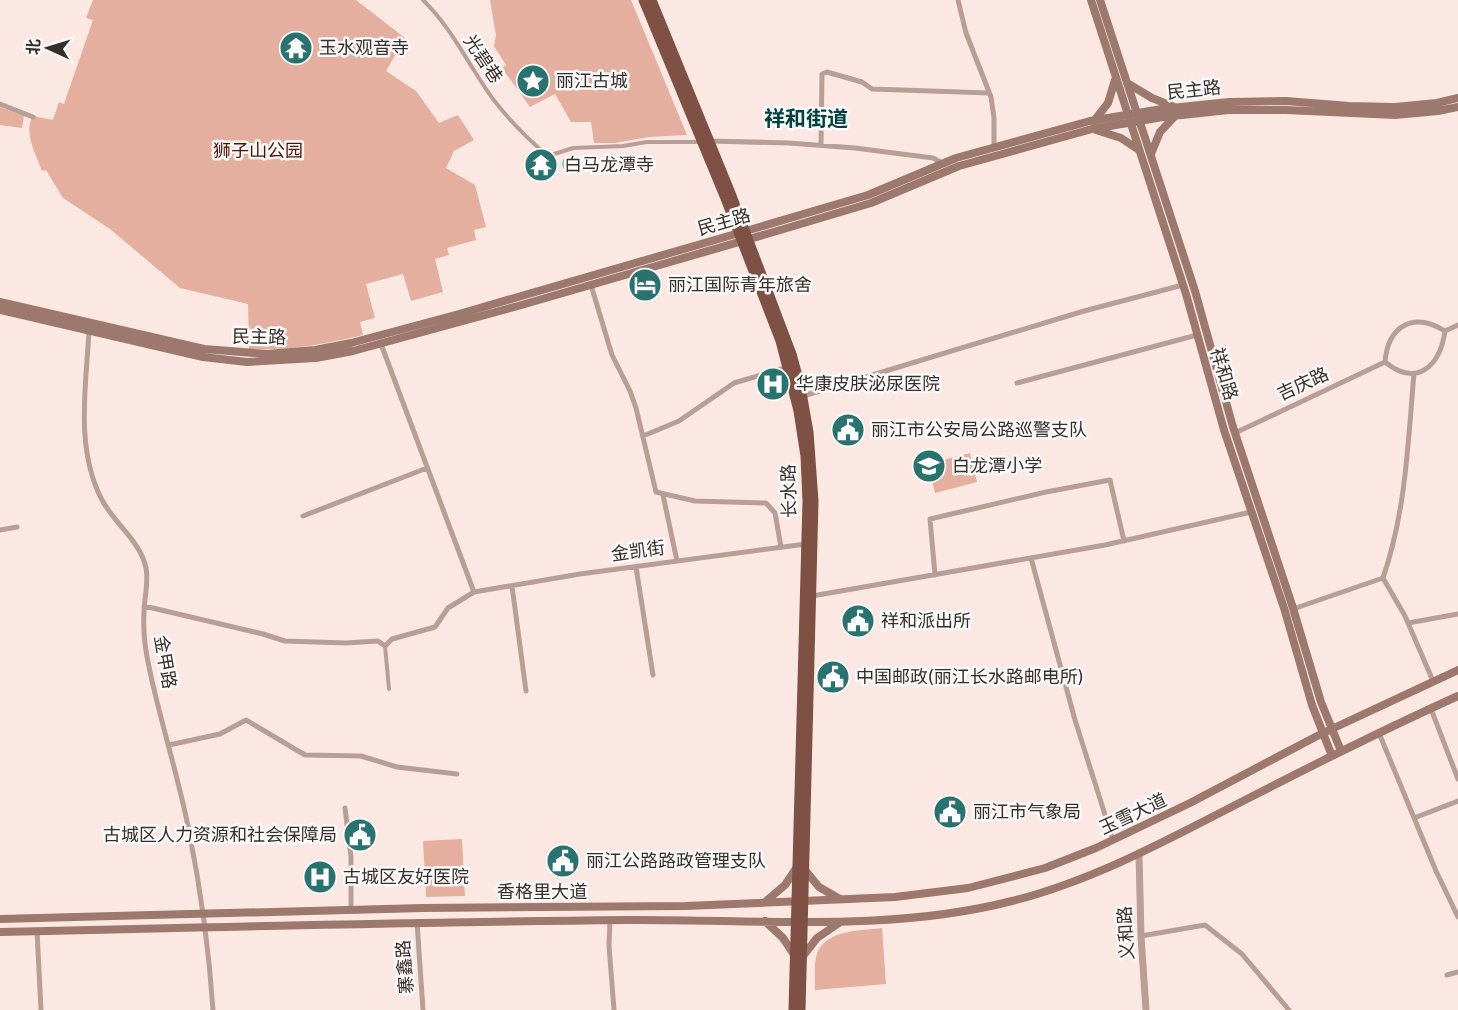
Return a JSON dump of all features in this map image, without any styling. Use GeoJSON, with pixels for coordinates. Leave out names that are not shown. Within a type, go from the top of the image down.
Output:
{"type":"FeatureCollection","features":[{"type":"Feature","properties":{"kind":"highway","name":"长水路"},"geometry":{"type":"LineString","coordinates":[[644,0],[705,141]]}},
{"type":"Feature","properties":{"kind":"highway","name":"长水路"},"geometry":{"type":"LineString","coordinates":[[652,0],[705,141],[787,338],[810,432],[814,478],[812,596],[800,902],[801,1010]]}},
{"type":"Feature","properties":{"kind":"highway","name":"长水路"},"geometry":{"type":"LineString","coordinates":[[743,236],[788,367],[798,411],[804,456],[806,543],[802,868]]}},
{"type":"Feature","properties":{"kind":"highway","name":"长水路"},"geometry":{"type":"LineString","coordinates":[[793,1010],[799,956]]}},
{"type":"Feature","properties":{"kind":"main road","name":"祥和路"},"geometry":{"type":"LineString","coordinates":[[1090,0],[1183,285],[1224,430],[1284,608],[1322,734],[1332,756]]}},
{"type":"Feature","properties":{"kind":"main road","name":"祥和路"},"geometry":{"type":"LineString","coordinates":[[1100,0],[1195,291],[1235,433],[1319,695],[1341,751]]}},
{"type":"Feature","properties":{"kind":"main road"},"geometry":{"type":"LineString","coordinates":[[1094,121],[1104,110],[1111,97],[1115,75]]}},
{"type":"Feature","properties":{"kind":"main road"},"geometry":{"type":"LineString","coordinates":[[1127,83],[1176,111],[1160,132],[1151,155]]}},
{"type":"Feature","properties":{"kind":"main road","name":"民主路"},"geometry":{"type":"LineString","coordinates":[[0,302],[204,349],[248,354],[300,352],[329,348],[871,203],[959,166],[1138,116],[1247,101],[1395,107],[1437,103],[1458,98]]}},
{"type":"Feature","properties":{"kind":"main road","name":"民主路"},"geometry":{"type":"LineString","coordinates":[[1176,111],[1247,109],[1395,115],[1458,107]]}},
{"type":"Feature","properties":{"kind":"main road","name":"民主路"},"geometry":{"type":"LineString","coordinates":[[0,310],[183,353],[247,362],[316,358],[381,344],[591,285],[868,195],[944,164],[994,147],[1094,121],[1129,118]]}},
{"type":"Feature","properties":{"kind":"main road"},"geometry":{"type":"LineString","coordinates":[[1091,130],[1114,135],[1139,151]]}},
{"type":"Feature","properties":{"kind":"main road","name":"玉雪大道"},"geometry":{"type":"LineString","coordinates":[[800,902],[919,895],[987,884],[1065,862],[1190,804],[1331,729],[1458,670]]}},
{"type":"Feature","properties":{"kind":"main road"},"geometry":{"type":"LineString","coordinates":[[800,922],[913,919],[992,906],[1073,883],[1138,854],[1341,751],[1458,696]]}},
{"type":"Feature","properties":{"kind":"main road"},"geometry":{"type":"LineString","coordinates":[[763,903],[802,868],[819,886],[841,900]]}},
{"type":"Feature","properties":{"kind":"main road","name":"香格里大道"},"geometry":{"type":"LineString","coordinates":[[0,919],[800,902]]}},
{"type":"Feature","properties":{"kind":"main road","name":"香格里大道"},"geometry":{"type":"LineString","coordinates":[[0,932],[417,922],[609,920],[800,922]]}},
{"type":"Feature","properties":{"kind":"main road"},"geometry":{"type":"LineString","coordinates":[[765,921],[799,956],[817,938],[841,922]]}},
{"type":"Feature","properties":{"kind":"street","name":"光碧巷"},"geometry":{"type":"LineString","coordinates":[[423,0],[436,12],[493,99],[528,139],[548,156],[573,148],[623,146],[647,142],[705,141]]}},
{"type":"Feature","properties":{"kind":"street"},"geometry":{"type":"LineString","coordinates":[[958,0],[966,33],[989,93],[994,118],[994,147]]}},
{"type":"Feature","properties":{"kind":"street"},"geometry":{"type":"LineString","coordinates":[[821,146],[822,74],[827,72],[862,82],[872,89],[989,93]]}},
{"type":"Feature","properties":{"kind":"street"},"geometry":{"type":"LineString","coordinates":[[0,104],[33,117]]}},
{"type":"Feature","properties":{"kind":"street"},"geometry":{"type":"LineString","coordinates":[[705,141],[821,146],[933,158],[944,164]]}},
{"type":"Feature","properties":{"kind":"street"},"geometry":{"type":"LineString","coordinates":[[591,285],[612,355],[634,399],[656,492],[695,501],[766,503],[775,513],[781,547]]}},
{"type":"Feature","properties":{"kind":"street"},"geometry":{"type":"LineString","coordinates":[[803,396],[1084,311],[1183,285]]}},
{"type":"Feature","properties":{"kind":"street"},"geometry":{"type":"LineString","coordinates":[[1445,331],[1442,347],[1434,363],[1426,370],[1414,373],[1396,370],[1385,362],[1390,341],[1403,325],[1417,322],[1427,323],[1445,331],[1458,325]]}},
{"type":"Feature","properties":{"kind":"street","name":"金甲路"},"geometry":{"type":"LineString","coordinates":[[89,331],[85,415],[89,467],[104,503],[143,557],[148,578],[144,606],[144,631],[148,659],[188,827],[204,927],[213,1010]]}},
{"type":"Feature","properties":{"kind":"street"},"geometry":{"type":"LineString","coordinates":[[1017,383],[1197,335]]}},
{"type":"Feature","properties":{"kind":"street"},"geometry":{"type":"LineString","coordinates":[[381,344],[474,592],[448,608],[435,627],[392,639],[385,646]]}},
{"type":"Feature","properties":{"kind":"street","name":"吉庆路"},"geometry":{"type":"LineString","coordinates":[[1235,433],[1385,362]]}},
{"type":"Feature","properties":{"kind":"street"},"geometry":{"type":"LineString","coordinates":[[643,436],[679,421],[734,383],[788,367]]}},
{"type":"Feature","properties":{"kind":"street"},"geometry":{"type":"LineString","coordinates":[[1414,373],[1401,511],[1383,578],[1408,623],[1433,681]]}},
{"type":"Feature","properties":{"kind":"street"},"geometry":{"type":"LineString","coordinates":[[303,516],[427,468]]}},
{"type":"Feature","properties":{"kind":"street"},"geometry":{"type":"LineString","coordinates":[[935,575],[930,519],[1046,492],[1110,480],[1124,541]]}},
{"type":"Feature","properties":{"kind":"street"},"geometry":{"type":"LineString","coordinates":[[663,495],[677,561]]}},
{"type":"Feature","properties":{"kind":"street"},"geometry":{"type":"LineString","coordinates":[[812,596],[1124,541],[1251,512]]}},
{"type":"Feature","properties":{"kind":"street"},"geometry":{"type":"LineString","coordinates":[[0,530],[17,526]]}},
{"type":"Feature","properties":{"kind":"street","name":"金凯街"},"geometry":{"type":"LineString","coordinates":[[474,592],[806,543]]}},
{"type":"Feature","properties":{"kind":"street"},"geometry":{"type":"LineString","coordinates":[[1031,558],[1075,720],[1113,840]]}},
{"type":"Feature","properties":{"kind":"street"},"geometry":{"type":"LineString","coordinates":[[636,567],[653,675]]}},
{"type":"Feature","properties":{"kind":"street"},"geometry":{"type":"LineString","coordinates":[[1293,609],[1383,578]]}},
{"type":"Feature","properties":{"kind":"street"},"geometry":{"type":"LineString","coordinates":[[512,585],[526,691]]}},
{"type":"Feature","properties":{"kind":"street"},"geometry":{"type":"LineString","coordinates":[[144,606],[285,641],[346,643],[378,641],[385,646],[389,689]]}},
{"type":"Feature","properties":{"kind":"street"},"geometry":{"type":"LineString","coordinates":[[1408,623],[1458,614]]}},
{"type":"Feature","properties":{"kind":"street"},"geometry":{"type":"LineString","coordinates":[[1431,709],[1458,778]]}},
{"type":"Feature","properties":{"kind":"street"},"geometry":{"type":"LineString","coordinates":[[169,745],[220,734],[246,720],[305,755],[361,756],[397,767],[457,774]]}},
{"type":"Feature","properties":{"kind":"street"},"geometry":{"type":"LineString","coordinates":[[1379,733],[1441,883],[1458,917]]}},
{"type":"Feature","properties":{"kind":"street"},"geometry":{"type":"LineString","coordinates":[[1414,818],[1458,801]]}},
{"type":"Feature","properties":{"kind":"street"},"geometry":{"type":"LineString","coordinates":[[345,808],[351,857],[351,910]]}},
{"type":"Feature","properties":{"kind":"street","name":"义和路"},"geometry":{"type":"LineString","coordinates":[[1138,854],[1146,1010]]}},
{"type":"Feature","properties":{"kind":"street"},"geometry":{"type":"LineString","coordinates":[[609,920],[614,1010]]}},
{"type":"Feature","properties":{"kind":"street","name":"寨鑫路"},"geometry":{"type":"LineString","coordinates":[[417,922],[423,1010]]}},
{"type":"Feature","properties":{"kind":"street"},"geometry":{"type":"LineString","coordinates":[[1141,936],[1205,925],[1242,954],[1289,1010]]}},
{"type":"Feature","properties":{"kind":"street"},"geometry":{"type":"LineString","coordinates":[[37,931],[41,1010]]}},
{"type":"Feature","properties":{"kind":"street"},"geometry":{"type":"LineString","coordinates":[[1447,975],[1458,972]]}},
{"type":"Feature","properties":{"kind":"green space","name":"狮子山公园"},"geometry":{"type":"Polygon","coordinates":[[[93,0],[356,0],[405,38],[386,71],[416,91],[439,123],[458,115],[474,140],[454,151],[446,168],[475,185],[486,227],[474,230],[476,240],[447,248],[449,255],[435,259],[443,292],[411,301],[403,274],[366,284],[375,318],[360,322],[363,335],[307,346],[249,349],[248,304],[180,288],[110,229],[63,198],[46,170],[42,171],[30,136],[30,122],[33,116],[53,120],[59,102],[64,104],[93,20],[86,18],[93,0]]]}},
{"type":"Feature","properties":{"kind":"green space"},"geometry":{"type":"Polygon","coordinates":[[[490,0],[631,0],[687,135],[594,143],[591,122],[571,122],[555,94],[530,107],[502,68],[506,65],[494,46],[496,35],[490,0]]]}},
{"type":"Feature","properties":{"kind":"green space"},"geometry":{"type":"Polygon","coordinates":[[[0,107],[24,116],[22,128],[0,125],[0,107]]]}},
{"type":"Feature","properties":{"kind":"green space"},"geometry":{"type":"Polygon","coordinates":[[[970,453],[977,482],[935,493],[928,464],[970,453]]]}},
{"type":"Feature","properties":{"kind":"green space"},"geometry":{"type":"Polygon","coordinates":[[[462,839],[465,896],[426,897],[423,841],[462,839]]]}},
{"type":"Feature","properties":{"kind":"green space"},"geometry":{"type":"Polygon","coordinates":[[[882,928],[886,984],[815,990],[816,957],[826,941],[843,933],[882,928]]]}},
{"type":"Feature","properties":{"kind":"water"},"geometry":{"type":"Polygon","coordinates":[[[570,156],[576,158],[578,164],[576,170],[570,172],[564,170],[562,164],[564,158],[570,156]]]}},
{"type":"Feature","properties":{"kind":"place","name":"玉水观音寺"},"geometry":{"type":"Point","coordinates":[296,48]}},
{"type":"Feature","properties":{"kind":"place","name":"丽江古城"},"geometry":{"type":"Point","coordinates":[533,81]}},
{"type":"Feature","properties":{"kind":"place","name":"白马龙潭寺"},"geometry":{"type":"Point","coordinates":[541,165]}},
{"type":"Feature","properties":{"kind":"place","name":"丽江国际青年旅舍"},"geometry":{"type":"Point","coordinates":[645,285]}},
{"type":"Feature","properties":{"kind":"place","name":"华康皮肤泌尿医院"},"geometry":{"type":"Point","coordinates":[773,384]}},
{"type":"Feature","properties":{"kind":"place","name":"丽江市公安局公路巡警支队"},"geometry":{"type":"Point","coordinates":[848,430]}},
{"type":"Feature","properties":{"kind":"place","name":"白龙潭小学"},"geometry":{"type":"Point","coordinates":[929,466]}},
{"type":"Feature","properties":{"kind":"place","name":"祥和派出所"},"geometry":{"type":"Point","coordinates":[858,621]}},
{"type":"Feature","properties":{"kind":"place","name":"中国邮政(丽江长水路邮电所)"},"geometry":{"type":"Point","coordinates":[833,677]}},
{"type":"Feature","properties":{"kind":"place","name":"丽江市气象局"},"geometry":{"type":"Point","coordinates":[950,812]}},
{"type":"Feature","properties":{"kind":"place","name":"古城区人力资源和社会保障局"},"geometry":{"type":"Point","coordinates":[360,835]}},
{"type":"Feature","properties":{"kind":"place","name":"丽江公路路政管理支队"},"geometry":{"type":"Point","coordinates":[563,861]}},
{"type":"Feature","properties":{"kind":"place","name":"古城区友好医院"},"geometry":{"type":"Point","coordinates":[320,877]}},
{"type":"Feature","properties":{"kind":"district","name":"祥和街道"},"geometry":{"type":"Point","coordinates":[806,119]}}]}
